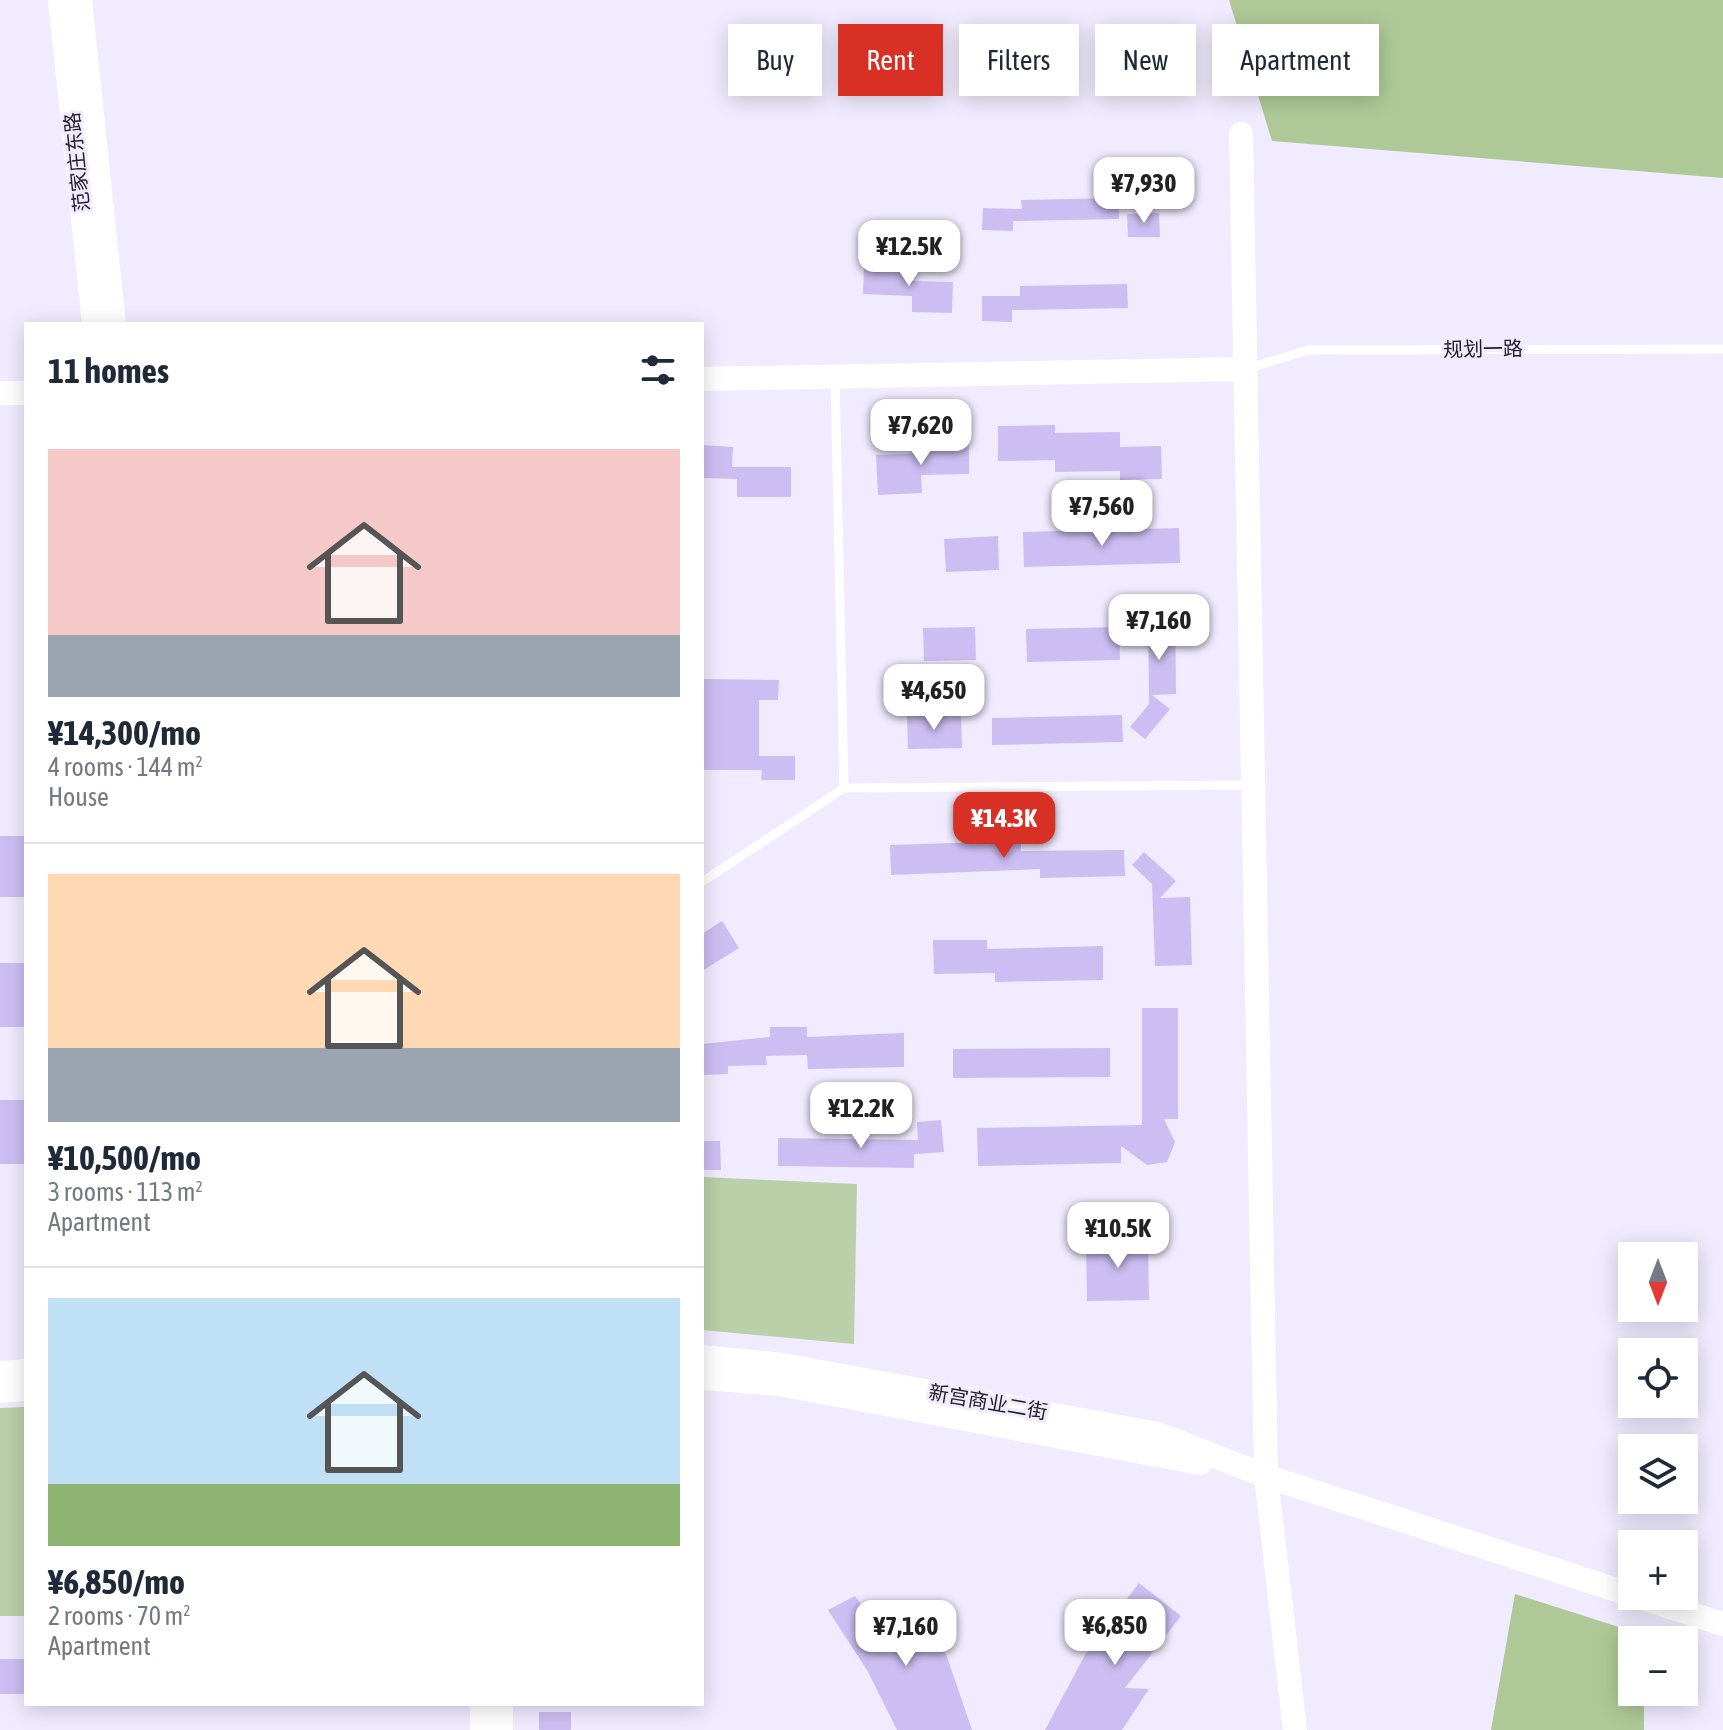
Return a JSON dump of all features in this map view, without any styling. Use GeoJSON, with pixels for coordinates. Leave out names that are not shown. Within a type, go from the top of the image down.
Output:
{"type":"FeatureCollection","features":[{"type":"Feature","properties":{"kind":"street","name":"范家庄东路"},"geometry":{"type":"LineString","coordinates":[[60,0],[94,322]]}},
{"type":"Feature","properties":{"kind":"street","name":"范家庄东路"},"geometry":{"type":"LineString","coordinates":[[80,0],[114,322]]}},
{"type":"Feature","properties":{"kind":"street"},"geometry":{"type":"LineString","coordinates":[[1241,134],[1266,1476],[1295,1730]]}},
{"type":"Feature","properties":{"kind":"street"},"geometry":{"type":"LineString","coordinates":[[704,379],[1245,369]]}},
{"type":"Feature","properties":{"kind":"street"},"geometry":{"type":"LineString","coordinates":[[0,393],[24,393]]}},
{"type":"Feature","properties":{"kind":"street","name":"新宫商业二街"},"geometry":{"type":"LineString","coordinates":[[704,1357],[783,1365],[1158,1434],[1266,1476],[1618,1590]]}},
{"type":"Feature","properties":{"kind":"street"},"geometry":{"type":"LineString","coordinates":[[0,1373],[24,1371]]}},
{"type":"Feature","properties":{"kind":"street","name":"新宫商业二街"},"geometry":{"type":"LineString","coordinates":[[704,1378],[779,1384],[1266,1476]]}},
{"type":"Feature","properties":{"kind":"street"},"geometry":{"type":"LineString","coordinates":[[0,1391],[24,1389]]}},
{"type":"Feature","properties":{"kind":"street","name":"新宫商业二街"},"geometry":{"type":"LineString","coordinates":[[1680,1610],[1723,1624]]}},
{"type":"Feature","properties":{"kind":"street"},"geometry":{"type":"LineString","coordinates":[[482,1706],[482,1730]]}},
{"type":"Feature","properties":{"kind":"street"},"geometry":{"type":"LineString","coordinates":[[501,1706],[501,1730]]}},
{"type":"Feature","properties":{"kind":"lane","name":"规划一路"},"geometry":{"type":"LineString","coordinates":[[1245,369],[1308,350],[1723,349]]}},
{"type":"Feature","properties":{"kind":"lane"},"geometry":{"type":"LineString","coordinates":[[835,377],[844,788]]}},
{"type":"Feature","properties":{"kind":"lane"},"geometry":{"type":"LineString","coordinates":[[704,881],[844,788],[1253,785]]}},
{"type":"Feature","properties":{"kind":"green space"},"geometry":{"type":"Polygon","coordinates":[[[1229,0],[1723,0],[1723,178],[1272,141],[1258,96],[1379,96],[1379,24],[1236,24],[1229,0]]]}},
{"type":"Feature","properties":{"kind":"green space"},"geometry":{"type":"Polygon","coordinates":[[[704,1177],[857,1184],[854,1344],[704,1330],[704,1177]]]}},
{"type":"Feature","properties":{"kind":"green space"},"geometry":{"type":"Polygon","coordinates":[[[24,1407],[24,1616],[0,1616],[0,1408],[24,1407]]]}},
{"type":"Feature","properties":{"kind":"green space"},"geometry":{"type":"Polygon","coordinates":[[[1515,1594],[1618,1627],[1618,1706],[1644,1706],[1644,1730],[1491,1730],[1515,1594]]]}},
{"type":"Feature","properties":{"kind":"building"},"geometry":{"type":"Polygon","coordinates":[[[1119,198],[1119,219],[1013,221],[1013,231],[982,230],[983,208],[1022,209],[1021,200],[1119,198]]]}},
{"type":"Feature","properties":{"kind":"building"},"geometry":{"type":"Polygon","coordinates":[[[1159,213],[1160,237],[1128,237],[1127,214],[1159,213]]]}},
{"type":"Feature","properties":{"kind":"building"},"geometry":{"type":"Polygon","coordinates":[[[864,265],[913,267],[913,281],[953,282],[952,313],[912,312],[912,296],[863,294],[864,265]]]}},
{"type":"Feature","properties":{"kind":"building"},"geometry":{"type":"Polygon","coordinates":[[[1127,284],[1128,308],[1012,310],[1012,322],[982,321],[982,296],[1020,296],[1020,286],[1127,284]]]}},
{"type":"Feature","properties":{"kind":"building"},"geometry":{"type":"Polygon","coordinates":[[[1055,425],[1055,433],[1120,432],[1120,447],[1161,446],[1162,479],[1120,480],[1120,471],[1055,472],[1055,460],[998,461],[998,426],[1055,425]]]}},
{"type":"Feature","properties":{"kind":"building"},"geometry":{"type":"Polygon","coordinates":[[[969,440],[969,474],[921,475],[922,493],[878,495],[876,455],[929,453],[928,441],[969,440]]]}},
{"type":"Feature","properties":{"kind":"building"},"geometry":{"type":"Polygon","coordinates":[[[704,445],[733,447],[732,467],[791,467],[791,497],[737,497],[737,479],[704,478],[704,445]]]}},
{"type":"Feature","properties":{"kind":"building"},"geometry":{"type":"Polygon","coordinates":[[[1179,528],[1180,563],[1024,567],[1023,532],[1179,528]]]}},
{"type":"Feature","properties":{"kind":"building"},"geometry":{"type":"Polygon","coordinates":[[[998,536],[999,570],[946,572],[944,539],[998,536]]]}},
{"type":"Feature","properties":{"kind":"building"},"geometry":{"type":"Polygon","coordinates":[[[1175,596],[1176,694],[1152,695],[1170,709],[1145,739],[1130,727],[1149,704],[1148,597],[1175,596]]]}},
{"type":"Feature","properties":{"kind":"building"},"geometry":{"type":"Polygon","coordinates":[[[975,627],[976,660],[924,661],[923,628],[975,627]]]}},
{"type":"Feature","properties":{"kind":"building"},"geometry":{"type":"Polygon","coordinates":[[[1119,627],[1120,660],[1027,662],[1026,629],[1119,627]]]}},
{"type":"Feature","properties":{"kind":"building"},"geometry":{"type":"Polygon","coordinates":[[[704,679],[779,680],[778,700],[759,700],[759,756],[795,756],[795,780],[761,780],[762,770],[704,770],[704,679]]]}},
{"type":"Feature","properties":{"kind":"building"},"geometry":{"type":"Polygon","coordinates":[[[961,715],[962,748],[908,749],[907,716],[961,715]]]}},
{"type":"Feature","properties":{"kind":"building"},"geometry":{"type":"Polygon","coordinates":[[[1122,715],[1123,742],[992,745],[992,718],[1122,715]]]}},
{"type":"Feature","properties":{"kind":"building"},"geometry":{"type":"Polygon","coordinates":[[[0,836],[24,836],[24,897],[0,897],[0,836]]]}},
{"type":"Feature","properties":{"kind":"building"},"geometry":{"type":"Polygon","coordinates":[[[1021,841],[1021,851],[1124,850],[1125,876],[1040,878],[1040,869],[891,875],[890,845],[1021,841]]]}},
{"type":"Feature","properties":{"kind":"building"},"geometry":{"type":"Polygon","coordinates":[[[1144,852],[1176,881],[1160,898],[1190,897],[1192,965],[1155,966],[1152,884],[1132,865],[1144,852]]]}},
{"type":"Feature","properties":{"kind":"building"},"geometry":{"type":"Polygon","coordinates":[[[722,921],[739,948],[704,970],[704,933],[722,921]]]}},
{"type":"Feature","properties":{"kind":"building"},"geometry":{"type":"Polygon","coordinates":[[[933,940],[987,940],[987,949],[1103,946],[1103,980],[995,982],[995,973],[934,974],[933,940]]]}},
{"type":"Feature","properties":{"kind":"building"},"geometry":{"type":"Polygon","coordinates":[[[0,963],[24,963],[24,1027],[0,1027],[0,963]]]}},
{"type":"Feature","properties":{"kind":"building"},"geometry":{"type":"Polygon","coordinates":[[[1142,1008],[1178,1008],[1178,1119],[1164,1119],[1175,1142],[1167,1162],[1147,1165],[1121,1146],[1121,1163],[978,1166],[977,1128],[1142,1125],[1142,1008]]]}},
{"type":"Feature","properties":{"kind":"building"},"geometry":{"type":"Polygon","coordinates":[[[770,1027],[807,1027],[807,1037],[904,1033],[904,1067],[808,1069],[807,1055],[766,1056],[767,1065],[728,1066],[728,1074],[704,1075],[704,1044],[770,1037],[770,1027]]]}},
{"type":"Feature","properties":{"kind":"building"},"geometry":{"type":"Polygon","coordinates":[[[1110,1048],[1110,1077],[953,1078],[953,1049],[1110,1048]]]}},
{"type":"Feature","properties":{"kind":"building"},"geometry":{"type":"Polygon","coordinates":[[[0,1100],[24,1100],[24,1164],[0,1164],[0,1100]]]}},
{"type":"Feature","properties":{"kind":"building"},"geometry":{"type":"Polygon","coordinates":[[[941,1120],[944,1152],[914,1154],[914,1168],[778,1166],[778,1138],[918,1140],[917,1122],[941,1120]]]}},
{"type":"Feature","properties":{"kind":"building"},"geometry":{"type":"Polygon","coordinates":[[[704,1141],[720,1141],[721,1170],[704,1170],[704,1141]]]}},
{"type":"Feature","properties":{"kind":"building"},"geometry":{"type":"Polygon","coordinates":[[[1148,1239],[1149,1300],[1087,1301],[1086,1240],[1148,1239]]]}},
{"type":"Feature","properties":{"kind":"building"},"geometry":{"type":"Polygon","coordinates":[[[1139,1583],[1181,1616],[1125,1688],[1149,1689],[1122,1730],[1045,1730],[1085,1655],[1139,1583]]]}},
{"type":"Feature","properties":{"kind":"building"},"geometry":{"type":"Polygon","coordinates":[[[855,1596],[877,1627],[920,1604],[947,1657],[972,1730],[897,1730],[867,1670],[828,1610],[855,1596]]]}},
{"type":"Feature","properties":{"kind":"building"},"geometry":{"type":"Polygon","coordinates":[[[0,1659],[24,1659],[24,1694],[0,1694],[0,1659]]]}},
{"type":"Feature","properties":{"kind":"building"},"geometry":{"type":"Polygon","coordinates":[[[539,1712],[571,1712],[571,1730],[539,1730],[539,1712]]]}}]}
